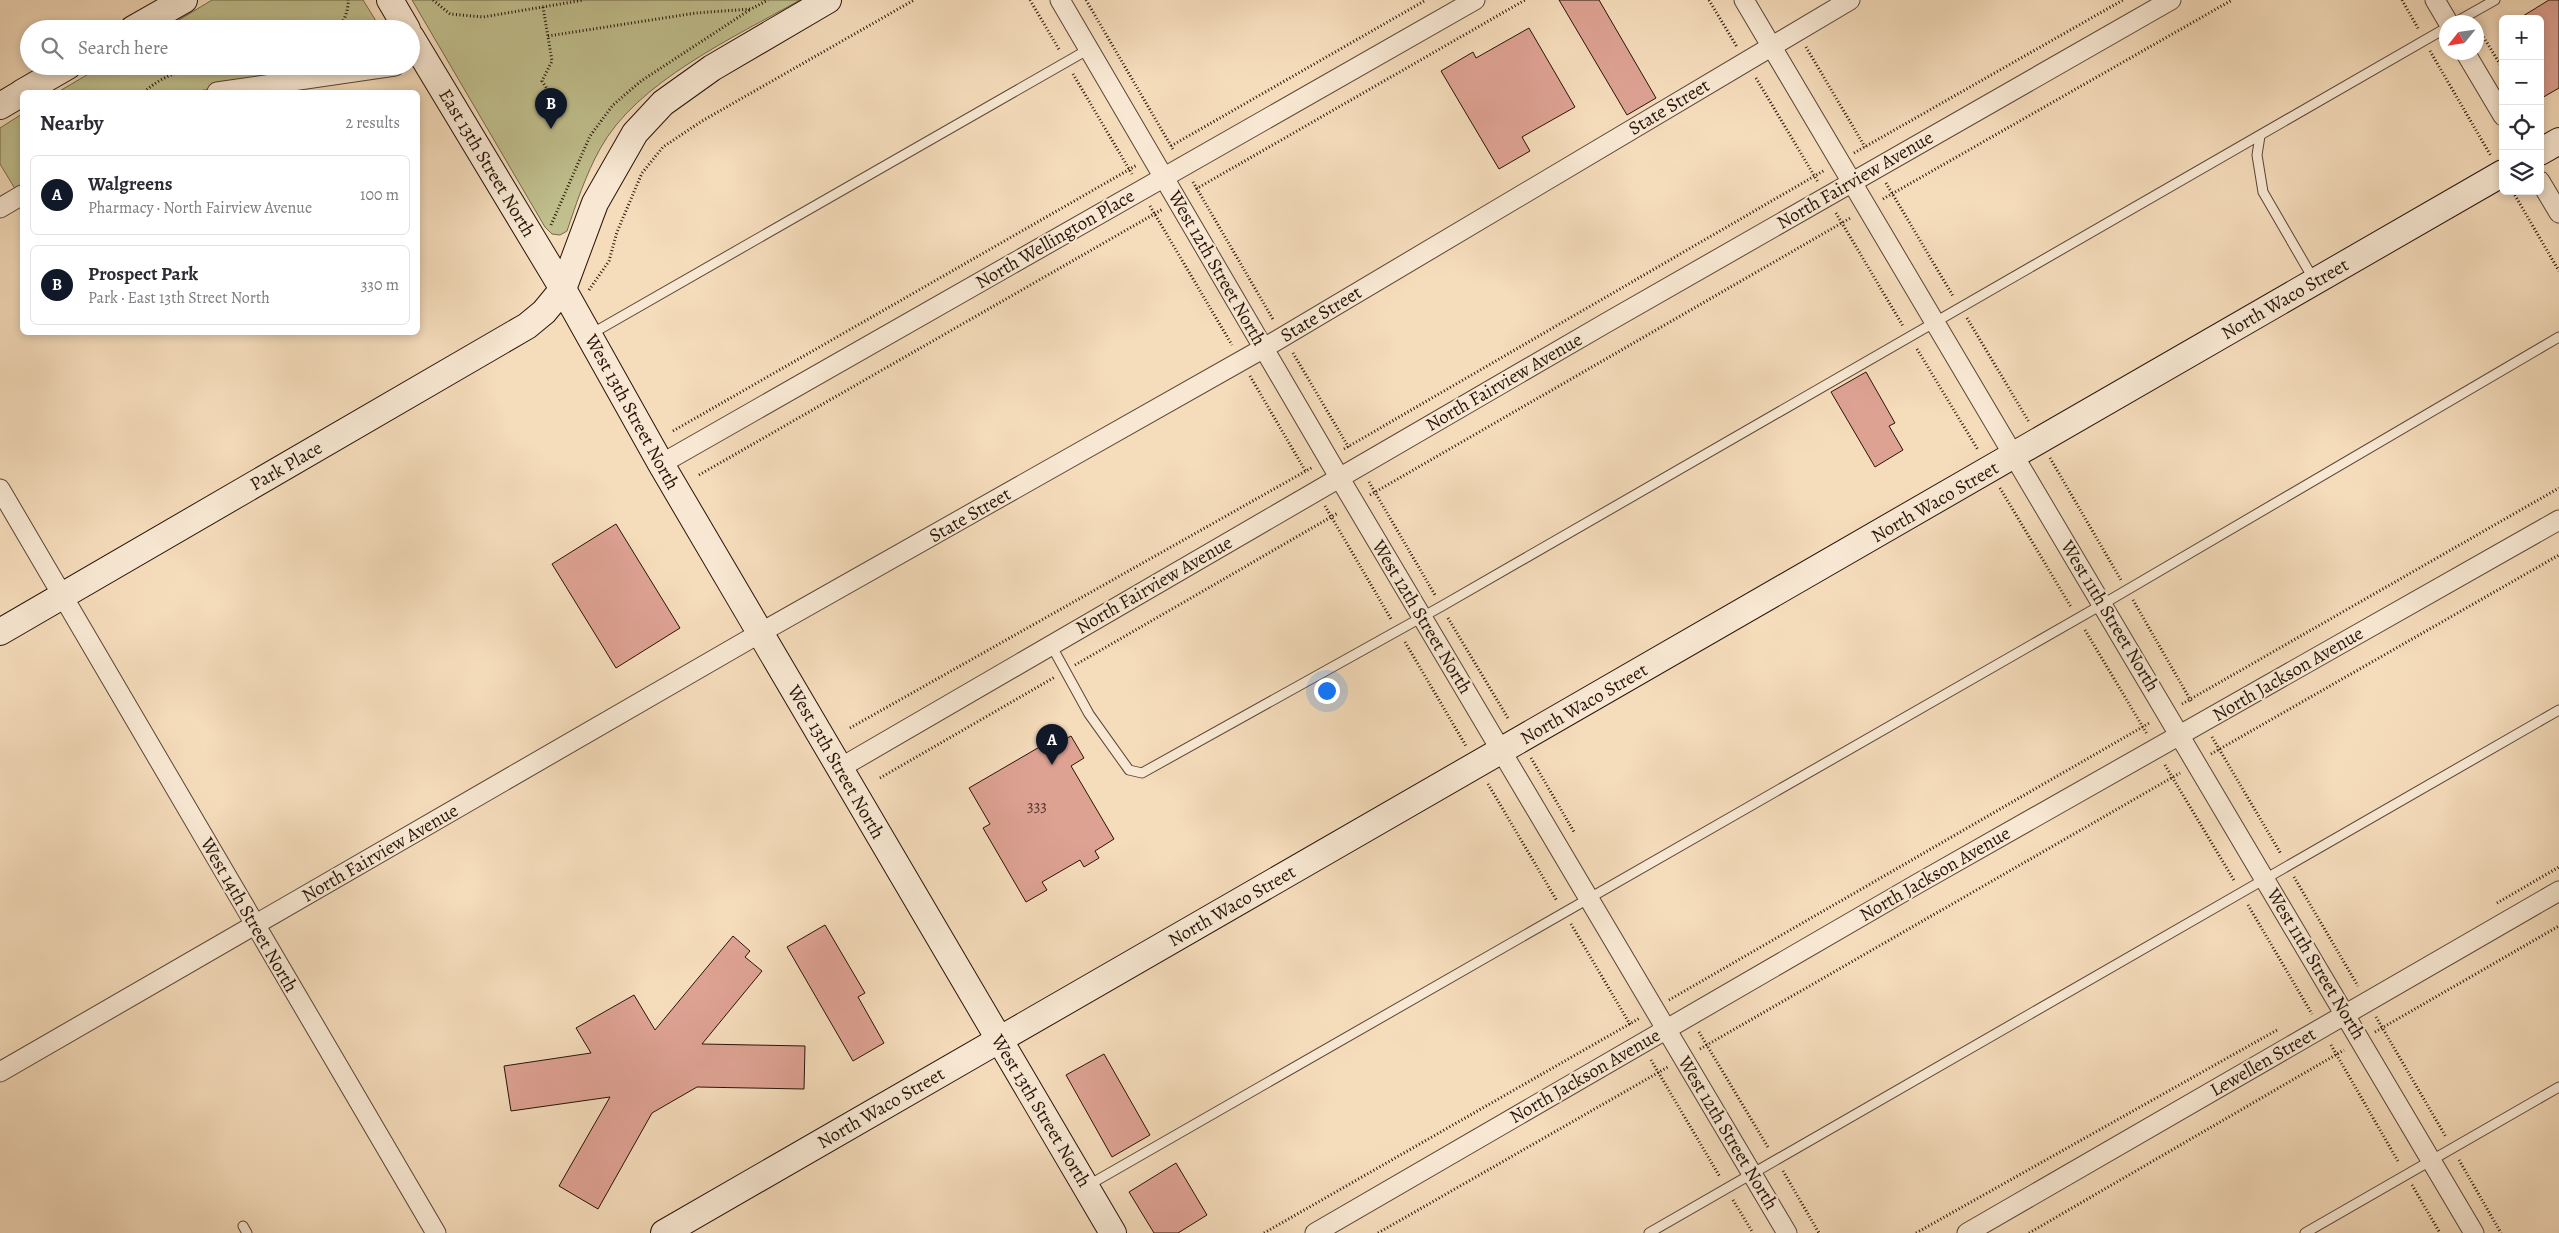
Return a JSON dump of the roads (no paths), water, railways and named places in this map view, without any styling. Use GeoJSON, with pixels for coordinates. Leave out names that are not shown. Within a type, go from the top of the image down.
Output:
{"type":"FeatureCollection","features":[{"type":"Feature","properties":{"kind":"street"},"geometry":{"type":"LineString","coordinates":[[144,20],[155,11],[184,0]]}},
{"type":"Feature","properties":{"kind":"street"},"geometry":{"type":"LineString","coordinates":[[390,0],[401,20]]}},
{"type":"Feature","properties":{"kind":"street","name":"Park Place"},"geometry":{"type":"LineString","coordinates":[[0,632],[527,326],[544,312],[563,289],[595,203],[635,133],[663,103],[712,68],[828,0]]}},
{"type":"Feature","properties":{"kind":"street","name":"West 12th Street North"},"geometry":{"type":"LineString","coordinates":[[1060,0],[1328,458],[1787,1233]]}},
{"type":"Feature","properties":{"kind":"street","name":"North Wellington Place"},"geometry":{"type":"LineString","coordinates":[[661,464],[1476,0]]}},
{"type":"Feature","properties":{"kind":"street","name":"West 11th Street North"},"geometry":{"type":"LineString","coordinates":[[1744,0],[2016,455],[2474,1233]]}},
{"type":"Feature","properties":{"kind":"street","name":"State Street"},"geometry":{"type":"LineString","coordinates":[[760,633],[1264,348],[1850,0]]}},
{"type":"Feature","properties":{"kind":"street","name":"North Fairview Avenue"},"geometry":{"type":"LineString","coordinates":[[840,768],[1340,477],[2171,0]]}},
{"type":"Feature","properties":{"kind":"street"},"geometry":{"type":"LineString","coordinates":[[2435,0],[2444,15]]}},
{"type":"Feature","properties":{"kind":"street"},"geometry":{"type":"LineString","coordinates":[[2471,60],[2499,109]]}},
{"type":"Feature","properties":{"kind":"street","name":"East 13th Street North"},"geometry":{"type":"LineString","coordinates":[[420,66],[563,289]]}},
{"type":"Feature","properties":{"kind":"street"},"geometry":{"type":"LineString","coordinates":[[28,90],[53,75]]}},
{"type":"Feature","properties":{"kind":"street"},"geometry":{"type":"LineString","coordinates":[[231,90],[333,75]]}},
{"type":"Feature","properties":{"kind":"street"},"geometry":{"type":"LineString","coordinates":[[0,106],[20,95]]}},
{"type":"Feature","properties":{"kind":"street"},"geometry":{"type":"LineString","coordinates":[[2543,150],[2559,141]]}},
{"type":"Feature","properties":{"kind":"street","name":"North Waco Street"},"geometry":{"type":"LineString","coordinates":[[664,1233],[2499,175]]}},
{"type":"Feature","properties":{"kind":"street"},"geometry":{"type":"LineString","coordinates":[[2544,188],[2559,213]]}},
{"type":"Feature","properties":{"kind":"street"},"geometry":{"type":"LineString","coordinates":[[0,208],[20,196]]}},
{"type":"Feature","properties":{"kind":"street","name":"West 13th Street North"},"geometry":{"type":"LineString","coordinates":[[563,289],[661,464],[1113,1233]]}},
{"type":"Feature","properties":{"kind":"street","name":"West 14th Street North"},"geometry":{"type":"LineString","coordinates":[[0,489],[436,1233]]}},
{"type":"Feature","properties":{"kind":"street","name":"North Jackson Avenue"},"geometry":{"type":"LineString","coordinates":[[1315,1233],[2180,734],[2559,520]]}},
{"type":"Feature","properties":{"kind":"street","name":"North Fairview Avenue"},"geometry":{"type":"LineString","coordinates":[[0,1072],[760,633]]}},
{"type":"Feature","properties":{"kind":"street","name":"Lewellen Street"},"geometry":{"type":"LineString","coordinates":[[1967,1233],[2559,891]]}},
{"type":"Feature","properties":{"kind":"lane"},"geometry":{"type":"LineString","coordinates":[[2468,15],[2495,0]]}},
{"type":"Feature","properties":{"kind":"lane"},"geometry":{"type":"LineString","coordinates":[[1051,646],[1089,714],[1129,770],[1142,773],[1422,617],[2439,32]]}},
{"type":"Feature","properties":{"kind":"lane"},"geometry":{"type":"LineString","coordinates":[[589,336],[1089,49]]}},
{"type":"Feature","properties":{"kind":"lane"},"geometry":{"type":"LineString","coordinates":[[2260,136],[2257,155],[2263,192],[2315,282]]}},
{"type":"Feature","properties":{"kind":"lane"},"geometry":{"type":"LineString","coordinates":[[1086,1187],[2103,604],[2559,337]]}},
{"type":"Feature","properties":{"kind":"lane"},"geometry":{"type":"LineString","coordinates":[[1650,1233],[2559,710]]}},
{"type":"Feature","properties":{"kind":"lane"},"geometry":{"type":"LineString","coordinates":[[2305,1233],[2559,1087]]}},
{"type":"Feature","properties":{"kind":"place","name":"Prospect Park"},"geometry":{"type":"Point","coordinates":[551,129]}},
{"type":"Feature","properties":{"kind":"place","name":"Walgreens"},"geometry":{"type":"Point","coordinates":[1052,765]}}]}
